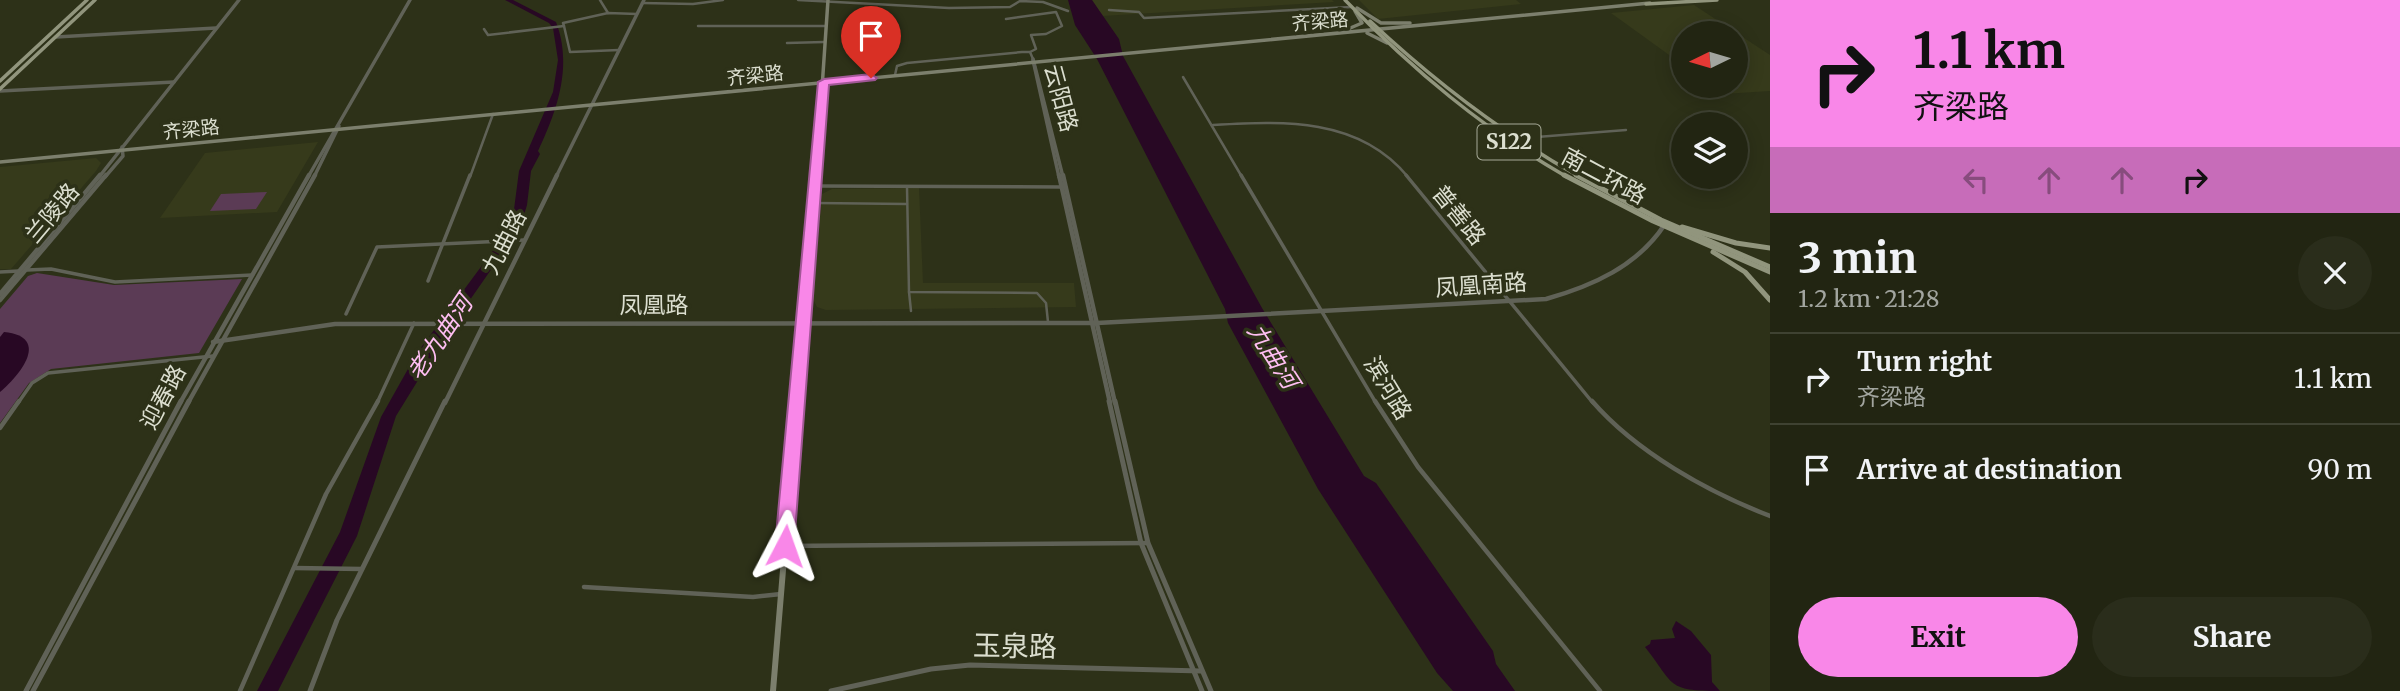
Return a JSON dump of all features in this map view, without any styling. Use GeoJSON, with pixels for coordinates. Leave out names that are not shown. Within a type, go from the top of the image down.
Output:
{"type":"FeatureCollection","features":[{"type":"Feature","properties":{"kind":"main road"},"geometry":{"type":"LineString","coordinates":[[0,81],[87,0]]}},
{"type":"Feature","properties":{"kind":"main road"},"geometry":{"type":"LineString","coordinates":[[0,90],[95,0]]}},
{"type":"Feature","properties":{"kind":"main road","name":"S122"},"geometry":{"type":"LineString","coordinates":[[1347,0],[1375,28]]}},
{"type":"Feature","properties":{"kind":"main road","name":"齐梁路"},"geometry":{"type":"LineString","coordinates":[[0,160],[1645,1],[1681,0]]}},
{"type":"Feature","properties":{"kind":"main road"},"geometry":{"type":"LineString","coordinates":[[1645,1],[1717,0]]}},
{"type":"Feature","properties":{"kind":"main road"},"geometry":{"type":"LineString","coordinates":[[773,691],[824,81],[827,1]]}},
{"type":"Feature","properties":{"kind":"main road"},"geometry":{"type":"LineString","coordinates":[[1354,8],[1381,23],[1410,25]]}},
{"type":"Feature","properties":{"kind":"main road"},"geometry":{"type":"LineString","coordinates":[[1349,31],[1362,23],[1354,8]]}},
{"type":"Feature","properties":{"kind":"main road"},"geometry":{"type":"LineString","coordinates":[[1349,31],[1373,34],[1390,43],[1392,32],[1410,25]]}},
{"type":"Feature","properties":{"kind":"main road","name":"南二环路"},"geometry":{"type":"LineString","coordinates":[[1375,28],[1457,102],[1536,159],[1665,225],[1770,270]]}},
{"type":"Feature","properties":{"kind":"main road","name":"南二环路"},"geometry":{"type":"LineString","coordinates":[[1457,102],[1565,171],[1665,225]]}},
{"type":"Feature","properties":{"kind":"main road","name":"齐梁路"},"geometry":{"type":"LineString","coordinates":[[454,116],[545,107]]}},
{"type":"Feature","properties":{"kind":"main road"},"geometry":{"type":"LineString","coordinates":[[1665,225],[1770,246]]}},
{"type":"Feature","properties":{"kind":"main road"},"geometry":{"type":"LineString","coordinates":[[1665,225],[1745,272],[1770,300]]}},
{"type":"Feature","properties":{"kind":"street","name":"兰陵路"},"geometry":{"type":"LineString","coordinates":[[0,300],[239,0]]}},
{"type":"Feature","properties":{"kind":"street","name":"迎春路"},"geometry":{"type":"LineString","coordinates":[[26,691],[204,357],[254,275],[410,0]]}},
{"type":"Feature","properties":{"kind":"street"},"geometry":{"type":"LineString","coordinates":[[600,0],[608,13]]}},
{"type":"Feature","properties":{"kind":"street"},"geometry":{"type":"LineString","coordinates":[[643,1],[693,4],[723,0]]}},
{"type":"Feature","properties":{"kind":"street"},"geometry":{"type":"LineString","coordinates":[[798,0],[949,8],[1010,7],[1020,1],[1056,4],[1060,9],[1068,11]]}},
{"type":"Feature","properties":{"kind":"street","name":"九曲路"},"geometry":{"type":"LineString","coordinates":[[310,691],[337,620],[643,1]]}},
{"type":"Feature","properties":{"kind":"street"},"geometry":{"type":"LineString","coordinates":[[1109,10],[1139,12],[1144,18],[1354,8]]}},
{"type":"Feature","properties":{"kind":"street"},"geometry":{"type":"LineString","coordinates":[[1006,19],[1056,12],[1060,9]]}},
{"type":"Feature","properties":{"kind":"street"},"geometry":{"type":"LineString","coordinates":[[895,74],[897,66],[907,63],[1030,52],[1036,48],[1031,35],[1046,34],[1062,26],[1056,12]]}},
{"type":"Feature","properties":{"kind":"street"},"geometry":{"type":"LineString","coordinates":[[618,50],[570,51],[563,23],[608,13],[637,14]]}},
{"type":"Feature","properties":{"kind":"street"},"geometry":{"type":"LineString","coordinates":[[698,26],[825,26]]}},
{"type":"Feature","properties":{"kind":"street"},"geometry":{"type":"LineString","coordinates":[[484,29],[488,35],[563,27]]}},
{"type":"Feature","properties":{"kind":"street"},"geometry":{"type":"LineString","coordinates":[[55,37],[217,28]]}},
{"type":"Feature","properties":{"kind":"street"},"geometry":{"type":"LineString","coordinates":[[787,43],[824,42]]}},
{"type":"Feature","properties":{"kind":"street"},"geometry":{"type":"LineString","coordinates":[[1030,52],[1034,61]]}},
{"type":"Feature","properties":{"kind":"street","name":"云阳路"},"geometry":{"type":"LineString","coordinates":[[1034,61],[1147,543],[1210,691]]}},
{"type":"Feature","properties":{"kind":"street","name":"滨河路"},"geometry":{"type":"LineString","coordinates":[[1183,77],[1418,467],[1600,691]]}},
{"type":"Feature","properties":{"kind":"street"},"geometry":{"type":"LineString","coordinates":[[0,90],[174,82]]}},
{"type":"Feature","properties":{"kind":"street"},"geometry":{"type":"LineString","coordinates":[[428,281],[493,114]]}},
{"type":"Feature","properties":{"kind":"street","name":"普善路"},"geometry":{"type":"LineString","coordinates":[[1212,125],[1301,123],[1335,129],[1368,142],[1402,170],[1588,399],[1623,432],[1706,488],[1770,516]]}},
{"type":"Feature","properties":{"kind":"street","name":"迎春路"},"geometry":{"type":"LineString","coordinates":[[33,691],[337,128]]}},
{"type":"Feature","properties":{"kind":"street"},"geometry":{"type":"LineString","coordinates":[[1512,139],[1626,130]]}},
{"type":"Feature","properties":{"kind":"street"},"geometry":{"type":"LineString","coordinates":[[907,185],[911,311]]}},
{"type":"Feature","properties":{"kind":"street"},"geometry":{"type":"LineString","coordinates":[[814,186],[1063,187]]}},
{"type":"Feature","properties":{"kind":"street"},"geometry":{"type":"LineString","coordinates":[[813,203],[907,204]]}},
{"type":"Feature","properties":{"kind":"street","name":"凤凰南路"},"geometry":{"type":"LineString","coordinates":[[1094,323],[1546,299],[1587,288],[1614,274],[1665,225]]}},
{"type":"Feature","properties":{"kind":"street"},"geometry":{"type":"LineString","coordinates":[[346,314],[377,247],[524,240]]}},
{"type":"Feature","properties":{"kind":"street"},"geometry":{"type":"LineString","coordinates":[[0,272],[51,269],[115,282],[260,274]]}},
{"type":"Feature","properties":{"kind":"street","name":"兰陵路"},"geometry":{"type":"LineString","coordinates":[[0,294],[23,271]]}},
{"type":"Feature","properties":{"kind":"street"},"geometry":{"type":"LineString","coordinates":[[909,292],[1037,293],[1046,303],[1048,322]]}},
{"type":"Feature","properties":{"kind":"street"},"geometry":{"type":"LineString","coordinates":[[240,691],[326,494],[373,412],[415,322]]}},
{"type":"Feature","properties":{"kind":"street","name":"凤凰路"},"geometry":{"type":"LineString","coordinates":[[213,342],[335,324],[415,322],[1094,323]]}},
{"type":"Feature","properties":{"kind":"street","name":"云阳路"},"geometry":{"type":"LineString","coordinates":[[1094,323],[1140,544],[1202,691]]}},
{"type":"Feature","properties":{"kind":"street"},"geometry":{"type":"LineString","coordinates":[[0,428],[32,383],[48,373],[214,356]]}},
{"type":"Feature","properties":{"kind":"street"},"geometry":{"type":"LineString","coordinates":[[785,546],[1147,543]]}},
{"type":"Feature","properties":{"kind":"street"},"geometry":{"type":"LineString","coordinates":[[294,568],[363,568]]}},
{"type":"Feature","properties":{"kind":"street"},"geometry":{"type":"LineString","coordinates":[[583,587],[753,597],[781,594]]}},
{"type":"Feature","properties":{"kind":"street","name":"玉泉路"},"geometry":{"type":"LineString","coordinates":[[831,691],[892,677],[970,664],[1201,671]]}},
{"type":"Feature","properties":{"kind":"shaded area"},"geometry":{"type":"Polygon","coordinates":[[[1092,0],[1332,0],[1334,2],[1102,16],[1092,0]]]}},
{"type":"Feature","properties":{"kind":"shaded area"},"geometry":{"type":"Polygon","coordinates":[[[1359,0],[1516,0],[1521,4],[1378,19],[1359,0]]]}},
{"type":"Feature","properties":{"kind":"shaded area"},"geometry":{"type":"Polygon","coordinates":[[[1694,5],[1718,21],[1671,21],[1671,56],[1611,13],[1694,5]]]}},
{"type":"Feature","properties":{"kind":"shaded area"},"geometry":{"type":"Polygon","coordinates":[[[1748,41],[1770,55],[1770,91],[1748,92],[1748,41]]]}},
{"type":"Feature","properties":{"kind":"shaded area"},"geometry":{"type":"Polygon","coordinates":[[[318,142],[277,212],[160,218],[205,153],[318,142]]]}},
{"type":"Feature","properties":{"kind":"shaded area"},"geometry":{"type":"Polygon","coordinates":[[[96,158],[101,163],[96,171],[11,269],[0,269],[0,167],[96,158]]]}},
{"type":"Feature","properties":{"kind":"shaded area"},"geometry":{"type":"Polygon","coordinates":[[[919,188],[923,283],[1074,283],[1076,307],[826,310],[817,307],[813,299],[822,194],[832,189],[919,188]]]}},
{"type":"Feature","properties":{"kind":"shaded area"},"geometry":{"type":"Polygon","coordinates":[[[267,192],[256,209],[210,211],[221,194],[267,192]]]}},
{"type":"Feature","properties":{"kind":"shaded area"},"geometry":{"type":"Polygon","coordinates":[[[37,273],[114,285],[242,279],[199,353],[51,369],[29,383],[0,423],[0,309],[28,276],[37,273]]]}},
{"type":"Feature","properties":{"kind":"water","name":"老九曲河"},"geometry":{"type":"Polygon","coordinates":[[[505,0],[513,0],[556,22],[563,55],[561,88],[538,151],[540,154],[531,171],[527,205],[520,228],[449,330],[396,416],[357,536],[278,691],[257,691],[340,532],[381,417],[417,353],[492,252],[513,217],[519,171],[553,92],[558,60],[553,28],[549,23],[505,0]]]}},
{"type":"Feature","properties":{"kind":"water","name":"九曲河"},"geometry":{"type":"Polygon","coordinates":[[[1068,0],[1092,0],[1119,39],[1123,56],[1262,308],[1364,476],[1376,483],[1493,651],[1496,664],[1515,691],[1453,691],[1437,673],[1318,489],[1228,323],[1225,309],[1097,59],[1075,25],[1068,0]]]}},
{"type":"Feature","properties":{"kind":"water"},"geometry":{"type":"Polygon","coordinates":[[[4,332],[18,335],[26,341],[29,349],[22,367],[0,392],[0,337],[4,332]]]}},
{"type":"Feature","properties":{"kind":"water"},"geometry":{"type":"Polygon","coordinates":[[[1676,621],[1691,631],[1711,655],[1712,682],[1720,691],[1680,687],[1668,678],[1645,647],[1651,640],[1675,638],[1672,629],[1676,621]]]}},
{"type":"Feature","properties":{"kind":"route"},"geometry":{"type":"LineString","coordinates":[[785,546],[824,82],[871,78]]}}]}
